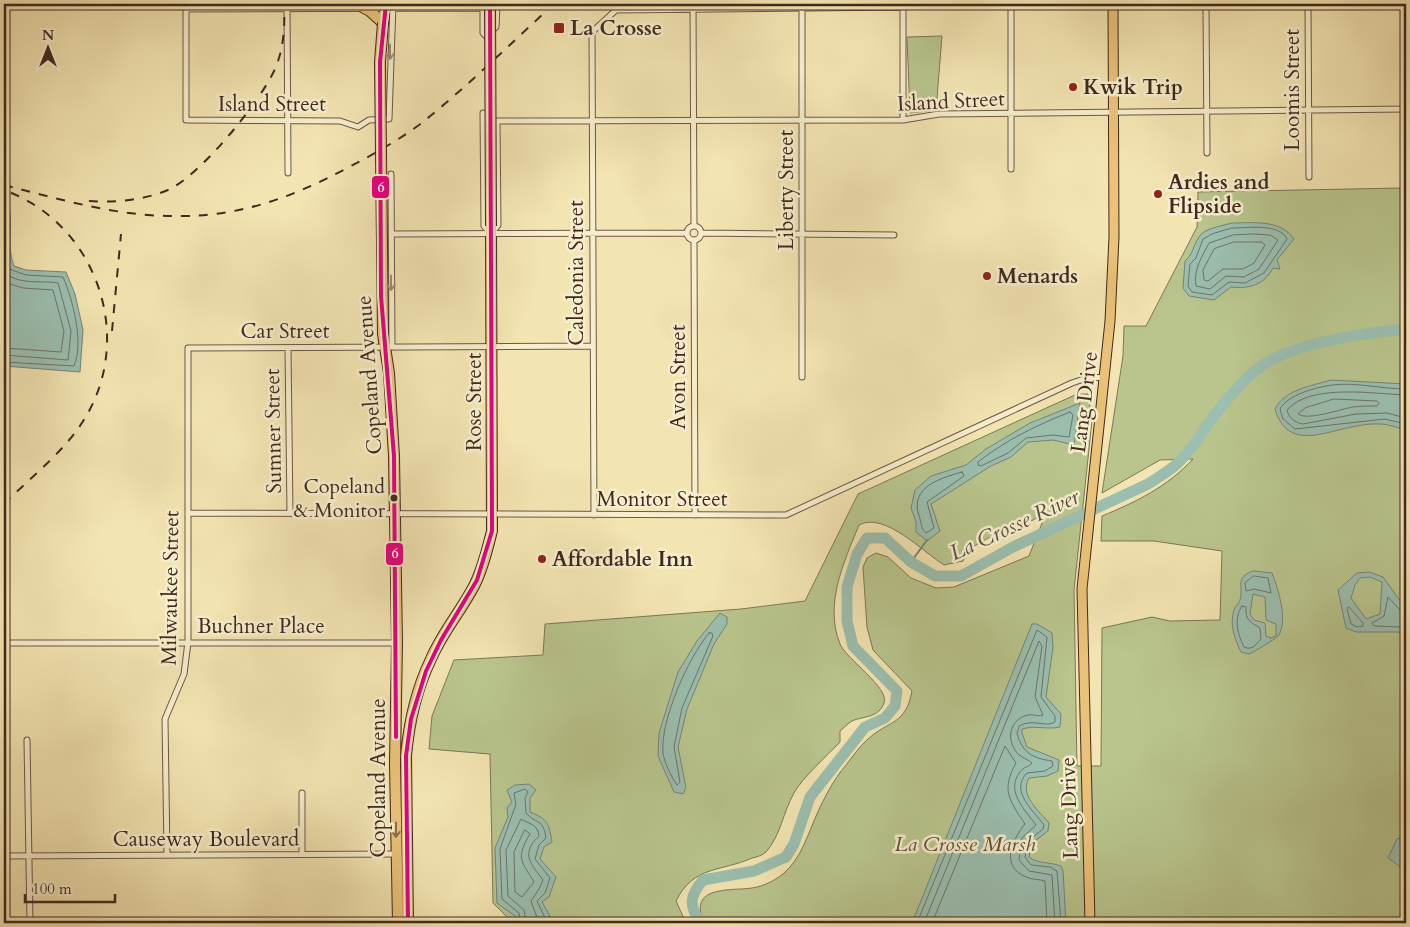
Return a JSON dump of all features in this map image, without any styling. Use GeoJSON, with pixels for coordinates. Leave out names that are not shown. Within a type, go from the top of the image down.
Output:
{"type":"FeatureCollection","features":[{"type":"Feature","properties":{"kind":"highway","name":"Rose Street"},"geometry":{"type":"LineString","coordinates":[[407,781],[408,729],[420,684],[431,657],[474,586],[482,568],[492,531],[491,230],[485,5]]}},
{"type":"Feature","properties":{"kind":"highway","name":"Copeland Avenue"},"geometry":{"type":"LineString","coordinates":[[389,6],[383,23],[380,62],[383,334],[388,347],[395,513],[398,923]]}},
{"type":"Feature","properties":{"kind":"highway"},"geometry":{"type":"LineString","coordinates":[[364,8],[383,23]]}},
{"type":"Feature","properties":{"kind":"highway","name":"Copeland Avenue"},"geometry":{"type":"LineString","coordinates":[[407,781],[408,923]]}},
{"type":"Feature","properties":{"kind":"main road","name":"Lang Drive"},"geometry":{"type":"LineString","coordinates":[[1090,923],[1082,589],[1086,536],[1106,378],[1114,238],[1113,4]]}},
{"type":"Feature","properties":{"kind":"street"},"geometry":{"type":"LineString","coordinates":[[288,173],[287,6],[364,8],[485,5],[483,33],[486,36],[496,27],[497,4]]}},
{"type":"Feature","properties":{"kind":"street"},"geometry":{"type":"LineString","coordinates":[[694,226],[693,6],[933,4]]}},
{"type":"Feature","properties":{"kind":"street"},"geometry":{"type":"LineString","coordinates":[[1009,4],[1011,8],[1011,169]]}},
{"type":"Feature","properties":{"kind":"street"},"geometry":{"type":"LineString","coordinates":[[1206,4],[1207,152]]}},
{"type":"Feature","properties":{"kind":"street","name":"Loomis Street"},"geometry":{"type":"LineString","coordinates":[[1308,4],[1308,176]]}},
{"type":"Feature","properties":{"kind":"street"},"geometry":{"type":"LineString","coordinates":[[903,5],[904,120]]}},
{"type":"Feature","properties":{"kind":"street","name":"Island Street"},"geometry":{"type":"LineString","coordinates":[[287,6],[186,9],[186,120],[340,121],[358,127],[369,120],[385,121],[390,117],[389,6]]}},
{"type":"Feature","properties":{"kind":"street","name":"Caledonia Street"},"geometry":{"type":"LineString","coordinates":[[594,514],[592,32],[616,10],[693,6]]}},
{"type":"Feature","properties":{"kind":"street","name":"Liberty Street"},"geometry":{"type":"LineString","coordinates":[[802,6],[802,377]]}},
{"type":"Feature","properties":{"kind":"street","name":"Island Street"},"geometry":{"type":"LineString","coordinates":[[491,230],[498,225],[497,121],[904,120],[940,114],[1406,109]]}},
{"type":"Feature","properties":{"kind":"street"},"geometry":{"type":"LineString","coordinates":[[483,114],[484,226],[491,230]]}},
{"type":"Feature","properties":{"kind":"street"},"geometry":{"type":"LineString","coordinates":[[388,347],[391,174]]}},
{"type":"Feature","properties":{"kind":"street"},"geometry":{"type":"LineString","coordinates":[[687,233],[688,229],[694,226]]}},
{"type":"Feature","properties":{"kind":"street"},"geometry":{"type":"LineString","coordinates":[[694,226],[700,229],[701,233]]}},
{"type":"Feature","properties":{"kind":"street"},"geometry":{"type":"LineString","coordinates":[[391,234],[491,230],[592,234],[687,233]]}},
{"type":"Feature","properties":{"kind":"street"},"geometry":{"type":"LineString","coordinates":[[687,233],[689,238],[694,240],[699,238],[701,233]]}},
{"type":"Feature","properties":{"kind":"street"},"geometry":{"type":"LineString","coordinates":[[701,233],[894,234]]}},
{"type":"Feature","properties":{"kind":"street","name":"Avon Street"},"geometry":{"type":"LineString","coordinates":[[694,240],[695,515]]}},
{"type":"Feature","properties":{"kind":"street","name":"Car Street"},"geometry":{"type":"LineString","coordinates":[[188,348],[593,346]]}},
{"type":"Feature","properties":{"kind":"street","name":"Milwaukee Street"},"geometry":{"type":"LineString","coordinates":[[167,854],[165,719],[184,674],[188,642],[188,348]]}},
{"type":"Feature","properties":{"kind":"street","name":"Sumner Street"},"geometry":{"type":"LineString","coordinates":[[288,348],[290,513]]}},
{"type":"Feature","properties":{"kind":"street","name":"Monitor Street"},"geometry":{"type":"LineString","coordinates":[[188,513],[786,515],[1072,383],[1090,377],[1106,378]]}},
{"type":"Feature","properties":{"kind":"street","name":"Buchner Place"},"geometry":{"type":"LineString","coordinates":[[4,643],[397,643]]}},
{"type":"Feature","properties":{"kind":"street"},"geometry":{"type":"LineString","coordinates":[[27,740],[30,923]]}},
{"type":"Feature","properties":{"kind":"street"},"geometry":{"type":"LineString","coordinates":[[302,793],[302,854]]}},
{"type":"Feature","properties":{"kind":"street","name":"Causeway Boulevard"},"geometry":{"type":"LineString","coordinates":[[4,856],[408,854]]}},
{"type":"Feature","properties":{"kind":"green space"},"geometry":{"type":"Polygon","coordinates":[[[942,36],[936,110],[910,113],[907,37],[942,36]]]}},
{"type":"Feature","properties":{"kind":"green space","name":"La Crosse Marsh"},"geometry":{"type":"Polygon","coordinates":[[[1402,188],[1402,251],[1406,251],[1406,923],[704,922],[700,910],[702,901],[706,896],[724,890],[761,886],[776,879],[789,868],[799,854],[833,782],[868,739],[896,721],[906,710],[912,691],[873,650],[867,627],[863,567],[867,558],[876,553],[888,557],[911,578],[936,588],[954,587],[1029,556],[1046,513],[1020,527],[988,538],[971,548],[963,561],[944,565],[891,528],[869,522],[859,525],[842,568],[835,599],[834,614],[840,644],[881,690],[884,697],[882,708],[875,714],[852,721],[840,731],[840,742],[809,774],[794,793],[779,831],[766,852],[700,875],[683,889],[676,901],[686,923],[508,923],[508,918],[493,903],[490,754],[429,749],[432,716],[454,660],[543,655],[545,624],[741,609],[805,601],[858,494],[1077,394],[1088,394],[1092,421],[1074,590],[1077,766],[1101,766],[1102,628],[1152,617],[1170,621],[1220,620],[1222,551],[1154,541],[1101,541],[1102,516],[1162,486],[1193,459],[1160,460],[1102,493],[1123,356],[1124,326],[1146,326],[1197,227],[1198,192],[1402,188]]]}},
{"type":"Feature","properties":{"kind":"water"},"geometry":{"type":"Polygon","coordinates":[[[4,206],[10,211],[10,246],[14,266],[26,270],[66,272],[75,294],[83,330],[80,372],[4,366],[4,206]]]}},
{"type":"Feature","properties":{"kind":"water"},"geometry":{"type":"Polygon","coordinates":[[[1232,223],[1266,223],[1282,228],[1288,233],[1294,239],[1277,260],[1280,269],[1273,268],[1261,282],[1255,285],[1231,287],[1214,300],[1189,296],[1183,288],[1185,261],[1190,256],[1197,240],[1205,231],[1232,223]]]}},
{"type":"Feature","properties":{"kind":"water"},"geometry":{"type":"Polygon","coordinates":[[[1331,380],[1406,384],[1406,429],[1377,424],[1361,425],[1309,436],[1298,435],[1281,422],[1275,409],[1279,402],[1300,389],[1331,380]]]}},
{"type":"Feature","properties":{"kind":"water"},"geometry":{"type":"Polygon","coordinates":[[[1080,403],[1074,445],[1053,440],[1028,442],[1011,457],[991,466],[931,504],[940,531],[927,541],[916,532],[916,522],[911,508],[915,490],[931,476],[966,465],[986,449],[1030,423],[1080,403]]]}},
{"type":"Feature","properties":{"kind":"water"},"geometry":{"type":"Polygon","coordinates":[[[1253,571],[1272,573],[1281,604],[1283,621],[1279,635],[1249,654],[1241,652],[1232,626],[1235,609],[1240,600],[1241,583],[1247,574],[1253,571]],[[1253,594],[1250,614],[1254,620],[1265,623],[1266,636],[1271,638],[1276,636],[1276,624],[1266,620],[1265,597],[1253,594]]]}},
{"type":"Feature","properties":{"kind":"water"},"geometry":{"type":"Polygon","coordinates":[[[1369,572],[1383,577],[1406,609],[1406,643],[1399,632],[1356,632],[1346,628],[1338,590],[1357,573],[1369,572]],[[1370,577],[1360,578],[1355,585],[1351,598],[1366,619],[1380,614],[1382,582],[1370,577]]]}},
{"type":"Feature","properties":{"kind":"water"},"geometry":{"type":"Polygon","coordinates":[[[720,613],[727,617],[727,624],[714,644],[687,709],[678,747],[686,788],[683,794],[674,792],[658,756],[659,733],[678,672],[697,641],[720,613]]]}},
{"type":"Feature","properties":{"kind":"water"},"geometry":{"type":"Polygon","coordinates":[[[1032,624],[1037,624],[1052,633],[1053,647],[1046,697],[1061,714],[1060,727],[1022,729],[1027,747],[1059,760],[1058,771],[1047,776],[1029,778],[1027,784],[1026,791],[1028,797],[1049,823],[1048,831],[1032,843],[1029,857],[1036,861],[1061,866],[1063,871],[1066,923],[912,923],[1032,624]]]}},
{"type":"Feature","properties":{"kind":"water"},"geometry":{"type":"Polygon","coordinates":[[[529,784],[536,790],[530,798],[530,812],[541,817],[547,823],[552,842],[544,847],[540,859],[556,877],[549,897],[542,902],[551,918],[550,923],[515,923],[515,916],[497,903],[495,848],[508,817],[507,808],[512,802],[507,790],[515,785],[529,784]]]}},
{"type":"Feature","properties":{"kind":"water"},"geometry":{"type":"Polygon","coordinates":[[[1406,836],[1406,871],[1388,858],[1397,839],[1406,836]]]}},
{"type":"Feature","properties":{"kind":"waterway","name":"La Crosse River"},"geometry":{"type":"LineString","coordinates":[[700,923],[692,906],[692,901],[695,891],[703,880],[754,871],[786,857],[794,844],[810,797],[865,727],[885,718],[895,706],[897,691],[853,646],[847,621],[847,587],[857,554],[867,538],[885,538],[911,562],[935,576],[961,576],[1013,547],[1148,484],[1168,471],[1184,457],[1235,391],[1251,374],[1263,365],[1294,350],[1332,340],[1406,329]]}},
{"type":"Feature","properties":{"kind":"waterway"},"geometry":{"type":"LineString","coordinates":[[911,562],[927,540]]}},
{"type":"Feature","properties":{"kind":"railway"},"geometry":{"type":"LineString","coordinates":[[89,201],[129,200],[168,190],[197,169],[213,153],[246,115],[277,64],[284,34],[284,4]]}},
{"type":"Feature","properties":{"kind":"railway"},"geometry":{"type":"LineString","coordinates":[[4,185],[93,207],[148,215],[203,215],[253,207],[326,179],[411,131],[488,66],[554,4]]}},
{"type":"Feature","properties":{"kind":"railway"},"geometry":{"type":"LineString","coordinates":[[4,504],[60,450],[80,426],[88,413],[101,382],[107,349],[105,316],[98,285],[84,256],[64,229],[39,208],[9,192]]}},
{"type":"Feature","properties":{"kind":"railway"},"geometry":{"type":"LineString","coordinates":[[112,331],[121,234]]}},
{"type":"Feature","properties":{"kind":"transit line","name":"6"},"geometry":{"type":"LineString","coordinates":[[386,4],[380,62],[381,296],[394,456],[396,737]]}},
{"type":"Feature","properties":{"kind":"transit line","name":"6"},"geometry":{"type":"LineString","coordinates":[[408,923],[406,756],[411,719],[426,671],[441,640],[477,580],[492,531],[490,4]]}},
{"type":"Feature","properties":{"kind":"place","name":"La Crosse"},"geometry":{"type":"Point","coordinates":[559,28]}},
{"type":"Feature","properties":{"kind":"place","name":"Kwik Trip"},"geometry":{"type":"Point","coordinates":[1073,87]}},
{"type":"Feature","properties":{"kind":"place","name":"Ardies and Flipside"},"geometry":{"type":"Point","coordinates":[1158,194]}},
{"type":"Feature","properties":{"kind":"place","name":"Menards"},"geometry":{"type":"Point","coordinates":[987,276]}},
{"type":"Feature","properties":{"kind":"place","name":"Copeland & Monitor"},"geometry":{"type":"Point","coordinates":[394,498]}},
{"type":"Feature","properties":{"kind":"place","name":"Affordable Inn"},"geometry":{"type":"Point","coordinates":[542,559]}}]}
